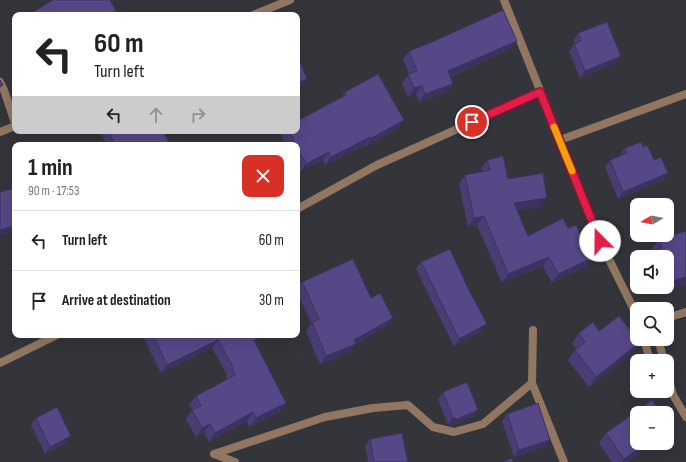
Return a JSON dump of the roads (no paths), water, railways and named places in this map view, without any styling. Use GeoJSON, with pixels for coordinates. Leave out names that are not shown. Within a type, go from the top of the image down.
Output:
{"type":"FeatureCollection","features":[{"type":"Feature","properties":{"kind":"street"},"geometry":{"type":"LineString","coordinates":[[260,12],[290,0]]}},
{"type":"Feature","properties":{"kind":"street"},"geometry":{"type":"LineString","coordinates":[[504,0],[600,241],[630,302]]}},
{"type":"Feature","properties":{"kind":"street"},"geometry":{"type":"LineString","coordinates":[[0,82],[12,115]]}},
{"type":"Feature","properties":{"kind":"street"},"geometry":{"type":"LineString","coordinates":[[300,207],[377,165],[540,92]]}},
{"type":"Feature","properties":{"kind":"street"},"geometry":{"type":"LineString","coordinates":[[560,140],[686,94]]}},
{"type":"Feature","properties":{"kind":"street"},"geometry":{"type":"LineString","coordinates":[[0,132],[12,126]]}},
{"type":"Feature","properties":{"kind":"street"},"geometry":{"type":"LineString","coordinates":[[674,316],[686,312]]}},
{"type":"Feature","properties":{"kind":"street"},"geometry":{"type":"LineString","coordinates":[[533,330],[532,383],[564,462]]}},
{"type":"Feature","properties":{"kind":"street"},"geometry":{"type":"LineString","coordinates":[[0,363],[51,338]]}},
{"type":"Feature","properties":{"kind":"street"},"geometry":{"type":"LineString","coordinates":[[235,462],[214,454],[325,417],[373,408],[408,405],[432,427],[454,432],[483,424],[532,383]]}},
{"type":"Feature","properties":{"kind":"street"},"geometry":{"type":"LineString","coordinates":[[674,397],[686,417]]}}]}
